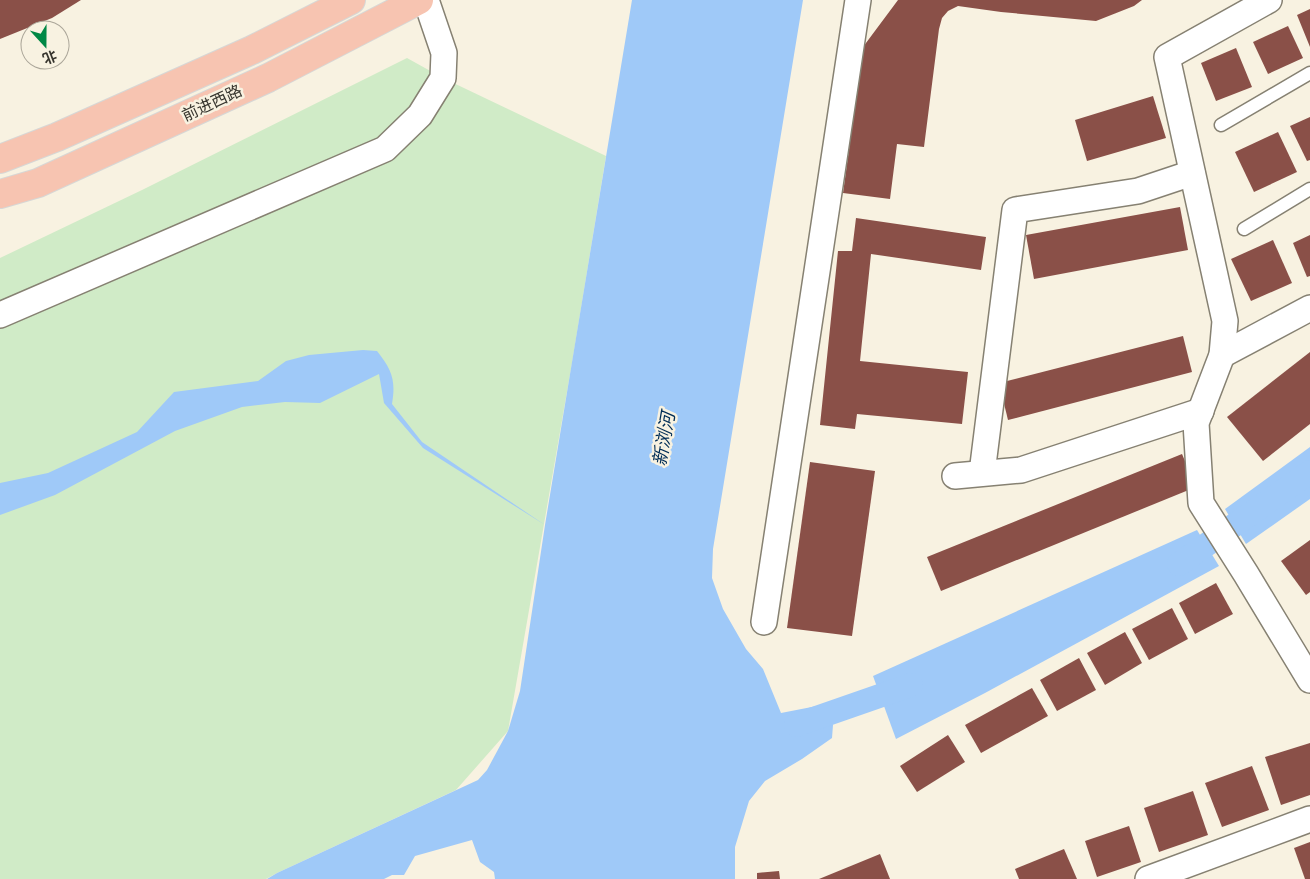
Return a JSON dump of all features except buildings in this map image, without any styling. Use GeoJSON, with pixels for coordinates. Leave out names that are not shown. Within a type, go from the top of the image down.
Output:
{"type":"FeatureCollection","features":[{"type":"Feature","properties":{"kind":"main road","name":"前进西路"},"geometry":{"type":"LineString","coordinates":[[0,159],[57,137],[252,50],[351,0]]}},
{"type":"Feature","properties":{"kind":"main road","name":"前进西路"},"geometry":{"type":"LineString","coordinates":[[0,194],[38,183],[268,78],[419,0]]}},
{"type":"Feature","properties":{"kind":"street"},"geometry":{"type":"LineString","coordinates":[[0,314],[385,149],[420,115],[443,78],[444,53],[426,0]]}},
{"type":"Feature","properties":{"kind":"street"},"geometry":{"type":"LineString","coordinates":[[764,622],[858,0]]}},
{"type":"Feature","properties":{"kind":"street"},"geometry":{"type":"LineString","coordinates":[[1268,0],[1167,57],[1225,321],[1222,355],[1196,423],[1201,503],[1310,680]]}},
{"type":"Feature","properties":{"kind":"street"},"geometry":{"type":"LineString","coordinates":[[982,473],[1015,210],[1138,191],[1192,172]]}},
{"type":"Feature","properties":{"kind":"street"},"geometry":{"type":"LineString","coordinates":[[1222,355],[1310,308]]}},
{"type":"Feature","properties":{"kind":"street"},"geometry":{"type":"LineString","coordinates":[[955,476],[1021,470],[1201,411]]}},
{"type":"Feature","properties":{"kind":"street"},"geometry":{"type":"LineString","coordinates":[[1148,879],[1310,819]]}},
{"type":"Feature","properties":{"kind":"lane"},"geometry":{"type":"LineString","coordinates":[[1221,125],[1310,73]]}},
{"type":"Feature","properties":{"kind":"lane"},"geometry":{"type":"LineString","coordinates":[[1244,229],[1310,189]]}},
{"type":"Feature","properties":{"kind":"green space"},"geometry":{"type":"Polygon","coordinates":[[[407,58],[443,78],[606,156],[508,731],[456,790],[266,879],[0,879],[0,258],[142,190],[407,58]]]}},
{"type":"Feature","properties":{"kind":"water","name":"新浏河"},"geometry":{"type":"Polygon","coordinates":[[[632,0],[803,0],[713,549],[712,578],[723,609],[746,649],[763,669],[781,713],[822,705],[833,725],[832,738],[765,781],[749,801],[735,847],[735,879],[495,879],[494,872],[480,862],[472,840],[415,856],[404,875],[392,875],[384,879],[267,879],[478,780],[487,770],[508,731],[520,691],[545,525],[632,0]]]}},
{"type":"Feature","properties":{"kind":"water"},"geometry":{"type":"Polygon","coordinates":[[[363,350],[377,351],[392,376],[392,404],[422,442],[545,525],[423,448],[384,403],[379,374],[320,403],[285,402],[242,407],[175,431],[55,495],[0,515],[0,483],[48,473],[137,432],[174,392],[258,381],[286,361],[309,355],[363,350]]]}},
{"type":"Feature","properties":{"kind":"water"},"geometry":{"type":"Polygon","coordinates":[[[1310,447],[1310,499],[1246,544],[1225,509],[1310,447]]]}},
{"type":"Feature","properties":{"kind":"water"},"geometry":{"type":"Polygon","coordinates":[[[1197,530],[1219,566],[896,739],[873,676],[1197,530]]]}},
{"type":"Feature","properties":{"kind":"waterway"},"geometry":{"type":"LineString","coordinates":[[1179,564],[1310,472]]}},
{"type":"Feature","properties":{"kind":"waterway"},"geometry":{"type":"LineString","coordinates":[[796,725],[911,685]]}}]}
